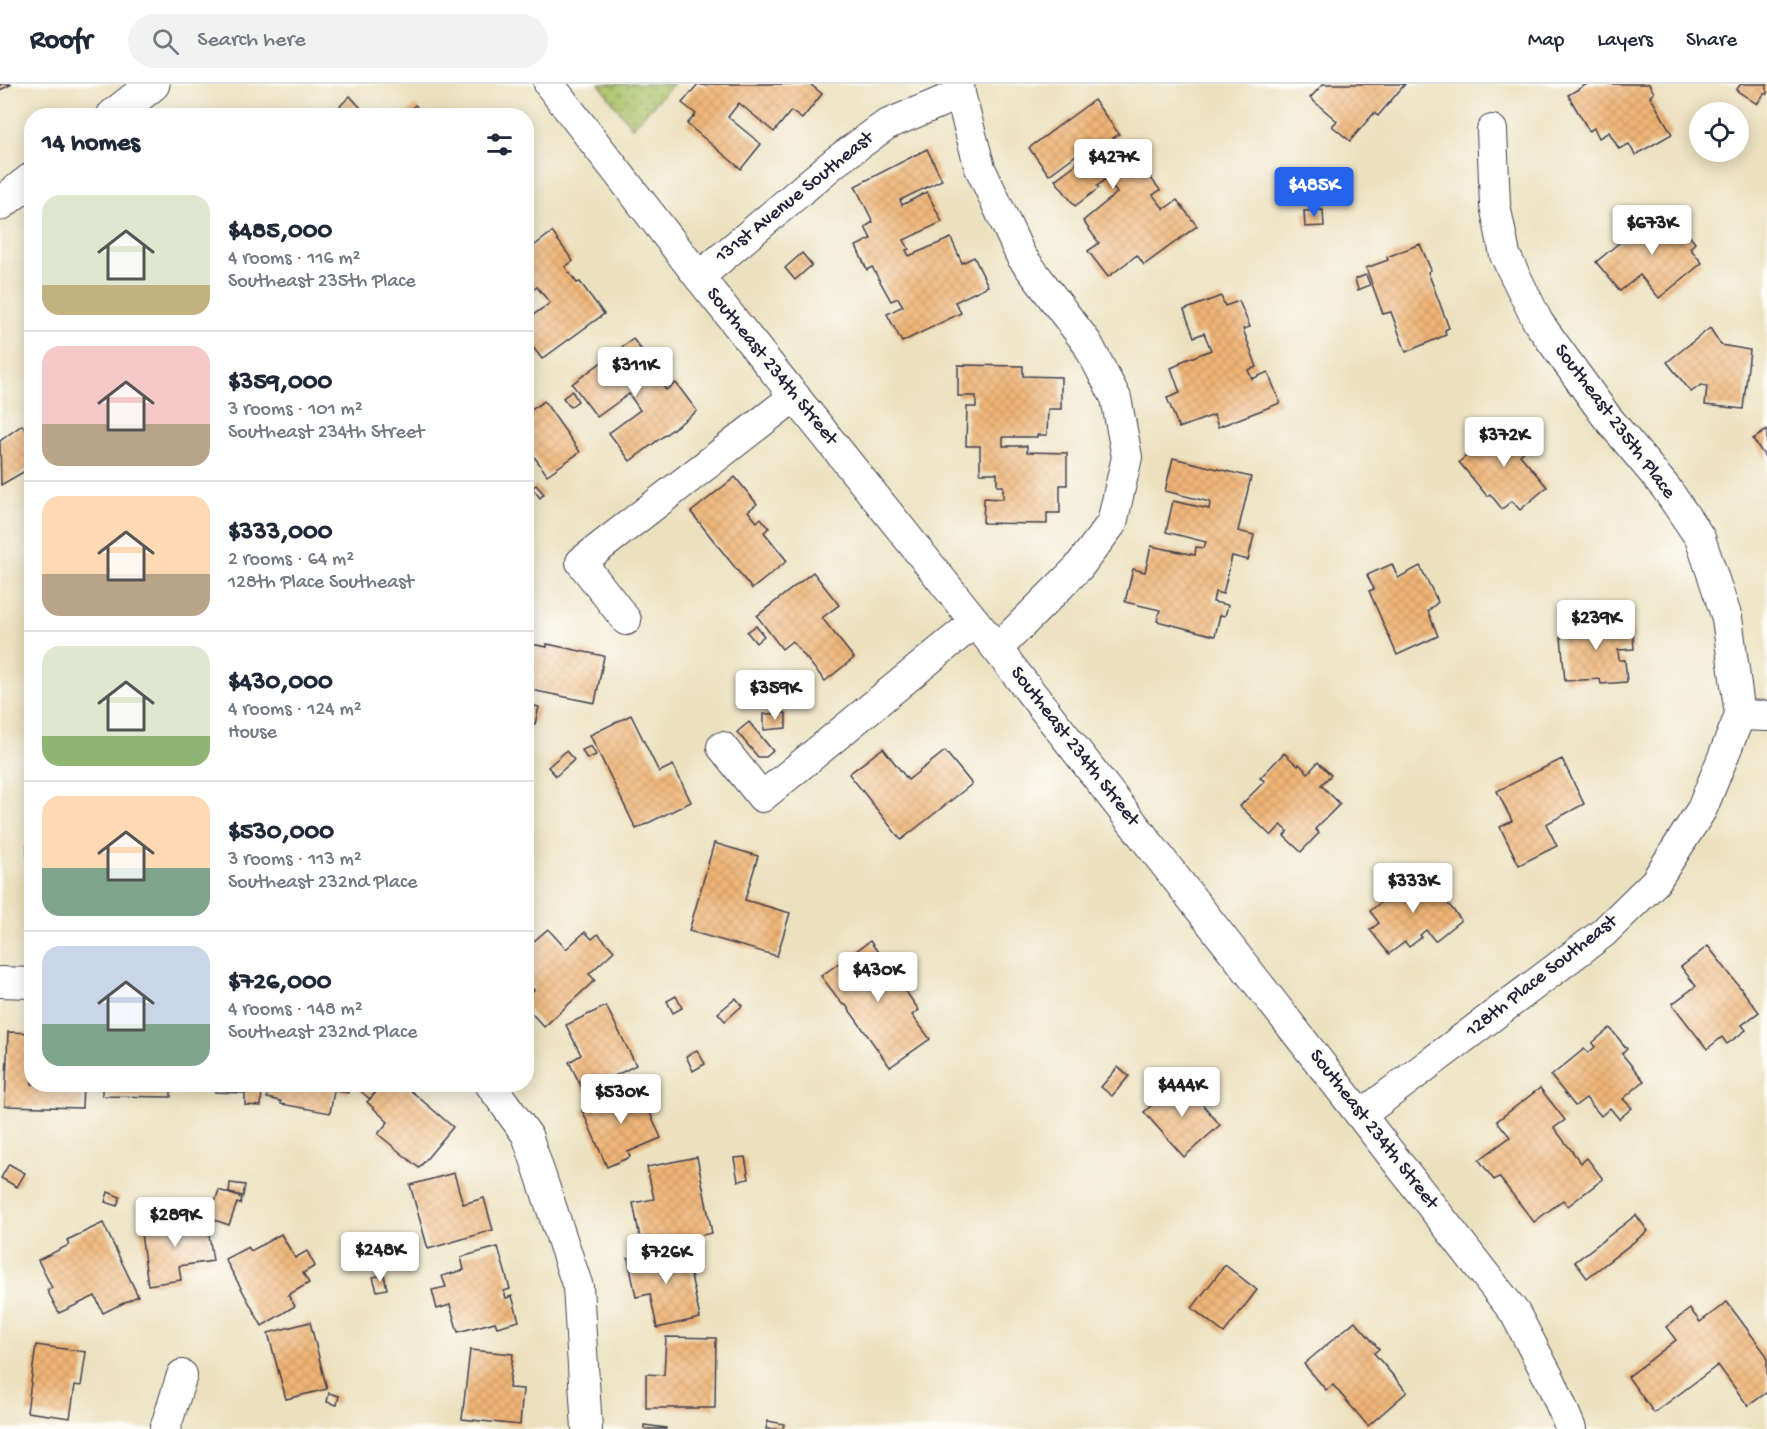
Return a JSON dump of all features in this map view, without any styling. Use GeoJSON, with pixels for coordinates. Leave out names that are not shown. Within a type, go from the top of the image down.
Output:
{"type":"FeatureCollection","features":[{"type":"Feature","properties":{"kind":"main road"},"geometry":{"type":"LineString","coordinates":[[123,108],[153,84]]}},
{"type":"Feature","properties":{"kind":"main road"},"geometry":{"type":"LineString","coordinates":[[0,204],[24,185]]}},
{"type":"Feature","properties":{"kind":"street","name":"Southeast 234th Street"},"geometry":{"type":"LineString","coordinates":[[549,84],[699,277],[997,649],[1515,1313],[1552,1384],[1571,1429]]}},
{"type":"Feature","properties":{"kind":"street","name":"131st Avenue Southeast"},"geometry":{"type":"LineString","coordinates":[[699,277],[834,162],[886,125],[959,89]]}},
{"type":"Feature","properties":{"kind":"street"},"geometry":{"type":"LineString","coordinates":[[959,89],[980,168],[1021,256],[1087,343],[1116,398],[1127,456],[1112,523],[1078,568],[997,649]]}},
{"type":"Feature","properties":{"kind":"street","name":"Southeast 235th Place"},"geometry":{"type":"LineString","coordinates":[[1492,130],[1495,205],[1505,255],[1538,322],[1606,416],[1666,488],[1700,538],[1727,618],[1754,716]]}},
{"type":"Feature","properties":{"kind":"street"},"geometry":{"type":"LineString","coordinates":[[626,620],[581,562],[795,396]]}},
{"type":"Feature","properties":{"kind":"street"},"geometry":{"type":"LineString","coordinates":[[722,747],[762,797],[975,622]]}},
{"type":"Feature","properties":{"kind":"street","name":"128th Place Southeast"},"geometry":{"type":"LineString","coordinates":[[1361,1115],[1603,933],[1655,882],[1702,809],[1754,716]]}},
{"type":"Feature","properties":{"kind":"street"},"geometry":{"type":"LineString","coordinates":[[0,982],[24,983]]}},
{"type":"Feature","properties":{"kind":"street"},"geometry":{"type":"LineString","coordinates":[[496,1092],[527,1135],[578,1287],[587,1429]]}},
{"type":"Feature","properties":{"kind":"street"},"geometry":{"type":"LineString","coordinates":[[165,1429],[182,1375]]}},
{"type":"Feature","properties":{"kind":"green space"},"geometry":{"type":"Polygon","coordinates":[[[599,84],[673,84],[632,127],[599,84]]]}},
{"type":"Feature","properties":{"kind":"building"},"geometry":{"type":"Polygon","coordinates":[[[0,84],[12,84],[0,90],[0,84]]]}},
{"type":"Feature","properties":{"kind":"building"},"geometry":{"type":"Polygon","coordinates":[[[698,84],[706,86],[708,84],[810,84],[822,94],[802,119],[791,111],[774,132],[739,103],[728,117],[761,144],[741,169],[687,124],[696,114],[682,103],[698,84]]]}},
{"type":"Feature","properties":{"kind":"building"},"geometry":{"type":"Polygon","coordinates":[[[1323,84],[1405,84],[1378,116],[1374,113],[1350,141],[1332,126],[1337,121],[1310,98],[1323,84]]]}},
{"type":"Feature","properties":{"kind":"building"},"geometry":{"type":"Polygon","coordinates":[[[1587,84],[1649,84],[1654,93],[1650,96],[1672,134],[1635,155],[1629,144],[1619,149],[1609,132],[1599,138],[1594,128],[1589,131],[1568,95],[1587,84]]]}},
{"type":"Feature","properties":{"kind":"building"},"geometry":{"type":"Polygon","coordinates":[[[1741,84],[1767,84],[1767,94],[1764,94],[1757,104],[1736,90],[1741,84]]]}},
{"type":"Feature","properties":{"kind":"building"},"geometry":{"type":"Polygon","coordinates":[[[350,96],[361,108],[338,108],[350,96]]]}},
{"type":"Feature","properties":{"kind":"building"},"geometry":{"type":"Polygon","coordinates":[[[1094,100],[1119,134],[1113,138],[1121,149],[1134,139],[1150,160],[1142,166],[1160,190],[1153,195],[1164,209],[1177,200],[1197,226],[1144,265],[1137,255],[1108,277],[1088,251],[1099,243],[1083,221],[1117,193],[1106,179],[1097,186],[1099,188],[1075,206],[1055,180],[1092,152],[1087,147],[1049,175],[1029,148],[1094,100]]]}},
{"type":"Feature","properties":{"kind":"building"},"geometry":{"type":"Polygon","coordinates":[[[927,149],[942,180],[900,200],[902,205],[927,192],[942,222],[904,240],[909,249],[906,250],[909,256],[951,238],[962,263],[974,257],[988,286],[955,302],[961,313],[902,342],[887,314],[903,306],[898,298],[891,301],[872,267],[867,270],[856,246],[871,239],[865,227],[873,222],[855,186],[927,149]]]}},
{"type":"Feature","properties":{"kind":"building"},"geometry":{"type":"Polygon","coordinates":[[[1660,209],[1675,228],[1680,224],[1695,243],[1690,248],[1702,263],[1659,298],[1640,275],[1620,291],[1596,262],[1660,209]]]}},
{"type":"Feature","properties":{"kind":"building"},"geometry":{"type":"Polygon","coordinates":[[[1323,210],[1324,226],[1305,227],[1304,211],[1323,210]]]}},
{"type":"Feature","properties":{"kind":"building"},"geometry":{"type":"Polygon","coordinates":[[[552,232],[573,261],[565,267],[577,283],[580,282],[604,314],[542,359],[534,348],[534,314],[550,303],[537,287],[534,289],[534,246],[552,232]]]}},
{"type":"Feature","properties":{"kind":"building"},"geometry":{"type":"Polygon","coordinates":[[[1420,244],[1431,270],[1428,272],[1449,328],[1445,330],[1446,335],[1406,352],[1391,312],[1383,314],[1366,268],[1420,244]]]}},
{"type":"Feature","properties":{"kind":"building"},"geometry":{"type":"Polygon","coordinates":[[[802,253],[812,265],[795,280],[785,268],[802,253]]]}},
{"type":"Feature","properties":{"kind":"building"},"geometry":{"type":"Polygon","coordinates":[[[1366,275],[1370,285],[1358,290],[1355,279],[1366,275]]]}},
{"type":"Feature","properties":{"kind":"building"},"geometry":{"type":"Polygon","coordinates":[[[1221,296],[1225,306],[1239,301],[1250,327],[1243,329],[1257,367],[1248,370],[1252,379],[1268,372],[1280,403],[1218,427],[1214,415],[1179,428],[1167,398],[1180,393],[1171,368],[1211,350],[1204,333],[1194,337],[1184,310],[1221,296]]]}},
{"type":"Feature","properties":{"kind":"building"},"geometry":{"type":"Polygon","coordinates":[[[1710,328],[1721,345],[1750,350],[1743,409],[1705,405],[1707,386],[1701,385],[1691,392],[1667,362],[1710,328]]]}},
{"type":"Feature","properties":{"kind":"building"},"geometry":{"type":"Polygon","coordinates":[[[633,339],[658,371],[655,374],[666,390],[676,383],[697,411],[630,461],[609,433],[640,410],[629,394],[597,417],[572,384],[633,339]]]}},
{"type":"Feature","properties":{"kind":"building"},"geometry":{"type":"Polygon","coordinates":[[[958,365],[1023,366],[1023,376],[1061,377],[1061,409],[1048,409],[1047,435],[1003,437],[1003,446],[1027,446],[1027,452],[1067,453],[1067,485],[1060,485],[1060,513],[1047,513],[1047,524],[983,523],[984,498],[1003,499],[1003,486],[997,486],[997,473],[980,473],[980,446],[966,446],[967,407],[976,407],[976,396],[958,396],[958,365]]]}},
{"type":"Feature","properties":{"kind":"building"},"geometry":{"type":"Polygon","coordinates":[[[572,391],[578,401],[570,407],[563,398],[572,391]]]}},
{"type":"Feature","properties":{"kind":"building"},"geometry":{"type":"Polygon","coordinates":[[[544,401],[580,452],[547,475],[534,456],[534,408],[544,401]]]}},
{"type":"Feature","properties":{"kind":"building"},"geometry":{"type":"Polygon","coordinates":[[[1505,417],[1529,447],[1520,455],[1547,487],[1520,510],[1512,501],[1502,509],[1490,494],[1487,496],[1459,462],[1495,432],[1491,428],[1505,417]]]}},
{"type":"Feature","properties":{"kind":"building"},"geometry":{"type":"Polygon","coordinates":[[[22,425],[24,428],[24,472],[1,485],[0,441],[22,425]]]}},
{"type":"Feature","properties":{"kind":"building"},"geometry":{"type":"Polygon","coordinates":[[[1767,430],[1767,460],[1753,439],[1767,430]]]}},
{"type":"Feature","properties":{"kind":"building"},"geometry":{"type":"Polygon","coordinates":[[[1173,458],[1251,477],[1238,531],[1254,535],[1248,560],[1232,556],[1223,594],[1215,592],[1213,602],[1228,605],[1225,616],[1220,615],[1215,636],[1157,621],[1160,610],[1125,602],[1133,569],[1145,572],[1151,546],[1195,555],[1196,547],[1204,548],[1206,542],[1166,532],[1173,501],[1209,509],[1210,502],[1165,491],[1173,458]]]}},
{"type":"Feature","properties":{"kind":"building"},"geometry":{"type":"Polygon","coordinates":[[[735,477],[757,504],[748,511],[757,522],[761,518],[769,528],[764,532],[787,561],[752,589],[691,512],[735,477]]]}},
{"type":"Feature","properties":{"kind":"building"},"geometry":{"type":"Polygon","coordinates":[[[536,485],[544,494],[540,498],[534,490],[536,485]]]}},
{"type":"Feature","properties":{"kind":"building"},"geometry":{"type":"Polygon","coordinates":[[[1392,564],[1398,578],[1420,566],[1438,602],[1428,611],[1438,636],[1397,655],[1369,591],[1374,589],[1367,575],[1392,564]]]}},
{"type":"Feature","properties":{"kind":"building"},"geometry":{"type":"Polygon","coordinates":[[[813,572],[839,605],[822,618],[854,658],[825,681],[792,641],[782,649],[757,616],[813,572]]]}},
{"type":"Feature","properties":{"kind":"building"},"geometry":{"type":"Polygon","coordinates":[[[1632,621],[1634,649],[1618,650],[1619,660],[1625,660],[1627,682],[1601,684],[1600,679],[1565,681],[1560,626],[1632,621]]]}},
{"type":"Feature","properties":{"kind":"building"},"geometry":{"type":"Polygon","coordinates":[[[756,626],[764,636],[756,643],[747,632],[756,626]]]}},
{"type":"Feature","properties":{"kind":"building"},"geometry":{"type":"Polygon","coordinates":[[[547,644],[604,656],[595,703],[534,691],[534,645],[547,647],[547,644]]]}},
{"type":"Feature","properties":{"kind":"building"},"geometry":{"type":"Polygon","coordinates":[[[534,706],[539,707],[534,724],[534,706]]]}},
{"type":"Feature","properties":{"kind":"building"},"geometry":{"type":"Polygon","coordinates":[[[786,713],[786,728],[764,730],[764,714],[786,713]]]}},
{"type":"Feature","properties":{"kind":"building"},"geometry":{"type":"Polygon","coordinates":[[[631,715],[659,772],[673,765],[691,802],[636,829],[590,735],[631,715]]]}},
{"type":"Feature","properties":{"kind":"building"},"geometry":{"type":"Polygon","coordinates":[[[749,722],[773,751],[766,757],[758,757],[737,732],[749,722]]]}},
{"type":"Feature","properties":{"kind":"building"},"geometry":{"type":"Polygon","coordinates":[[[591,746],[596,755],[587,759],[582,750],[591,746]]]}},
{"type":"Feature","properties":{"kind":"building"},"geometry":{"type":"Polygon","coordinates":[[[883,748],[908,780],[945,751],[972,784],[901,840],[849,774],[883,748]]]}},
{"type":"Feature","properties":{"kind":"building"},"geometry":{"type":"Polygon","coordinates":[[[566,751],[574,760],[556,776],[548,767],[566,751]]]}},
{"type":"Feature","properties":{"kind":"building"},"geometry":{"type":"Polygon","coordinates":[[[1284,753],[1308,773],[1318,762],[1331,775],[1321,785],[1340,804],[1315,829],[1319,833],[1301,852],[1284,836],[1288,831],[1281,825],[1271,836],[1240,806],[1265,781],[1260,778],[1284,753]]]}},
{"type":"Feature","properties":{"kind":"building"},"geometry":{"type":"Polygon","coordinates":[[[1562,759],[1584,804],[1546,824],[1557,846],[1519,865],[1500,827],[1512,821],[1497,791],[1562,759]]]}},
{"type":"Feature","properties":{"kind":"building"},"geometry":{"type":"Polygon","coordinates":[[[714,843],[758,856],[745,900],[790,913],[777,956],[689,931],[714,843]]]}},
{"type":"Feature","properties":{"kind":"building"},"geometry":{"type":"Polygon","coordinates":[[[1421,869],[1461,920],[1435,941],[1426,930],[1420,935],[1422,937],[1409,947],[1405,942],[1389,954],[1370,930],[1379,923],[1370,911],[1421,869]]]}},
{"type":"Feature","properties":{"kind":"building"},"geometry":{"type":"Polygon","coordinates":[[[548,929],[566,949],[585,932],[592,939],[598,934],[614,951],[589,974],[595,980],[544,1027],[534,1016],[534,941],[548,929]]]}},
{"type":"Feature","properties":{"kind":"building"},"geometry":{"type":"Polygon","coordinates":[[[870,941],[919,1010],[912,1015],[930,1039],[890,1067],[845,1004],[843,1005],[821,976],[870,941]]]}},
{"type":"Feature","properties":{"kind":"building"},"geometry":{"type":"Polygon","coordinates":[[[1708,946],[1759,1012],[1742,1025],[1746,1030],[1727,1044],[1722,1037],[1707,1049],[1672,1004],[1696,986],[1681,967],[1708,946]]]}},
{"type":"Feature","properties":{"kind":"building"},"geometry":{"type":"Polygon","coordinates":[[[676,996],[682,1008],[673,1013],[667,1001],[676,996]]]}},
{"type":"Feature","properties":{"kind":"building"},"geometry":{"type":"Polygon","coordinates":[[[736,998],[742,1006],[725,1021],[718,1013],[736,998]]]}},
{"type":"Feature","properties":{"kind":"building"},"geometry":{"type":"Polygon","coordinates":[[[606,1006],[636,1065],[584,1092],[569,1062],[581,1055],[566,1025],[606,1006]]]}},
{"type":"Feature","properties":{"kind":"building"},"geometry":{"type":"Polygon","coordinates":[[[1610,1028],[1627,1049],[1622,1054],[1644,1081],[1623,1099],[1632,1108],[1619,1119],[1610,1108],[1601,1116],[1586,1098],[1575,1106],[1551,1076],[1584,1049],[1588,1053],[1595,1047],[1592,1043],[1610,1028]]]}},
{"type":"Feature","properties":{"kind":"building"},"geometry":{"type":"Polygon","coordinates":[[[8,1032],[24,1033],[24,1092],[83,1092],[82,1108],[5,1106],[8,1032]]]}},
{"type":"Feature","properties":{"kind":"building"},"geometry":{"type":"Polygon","coordinates":[[[697,1050],[705,1064],[693,1071],[686,1056],[697,1050]]]}},
{"type":"Feature","properties":{"kind":"building"},"geometry":{"type":"Polygon","coordinates":[[[1118,1067],[1129,1076],[1112,1096],[1101,1087],[1118,1067]]]}},
{"type":"Feature","properties":{"kind":"building"},"geometry":{"type":"Polygon","coordinates":[[[1181,1079],[1220,1125],[1184,1157],[1144,1112],[1181,1079]]]}},
{"type":"Feature","properties":{"kind":"building"},"geometry":{"type":"Polygon","coordinates":[[[638,1086],[661,1138],[628,1152],[630,1157],[607,1167],[582,1110],[638,1086]]]}},
{"type":"Feature","properties":{"kind":"building"},"geometry":{"type":"Polygon","coordinates":[[[1540,1088],[1565,1120],[1554,1128],[1581,1163],[1587,1158],[1603,1179],[1568,1206],[1563,1200],[1534,1222],[1499,1177],[1494,1180],[1479,1160],[1510,1137],[1497,1121],[1540,1088]]]}},
{"type":"Feature","properties":{"kind":"building"},"geometry":{"type":"Polygon","coordinates":[[[102,1092],[171,1092],[171,1097],[102,1096],[102,1092]]]}},
{"type":"Feature","properties":{"kind":"building"},"geometry":{"type":"Polygon","coordinates":[[[215,1092],[262,1092],[261,1106],[245,1105],[245,1093],[215,1092]]]}},
{"type":"Feature","properties":{"kind":"building"},"geometry":{"type":"Polygon","coordinates":[[[268,1092],[334,1092],[330,1113],[281,1104],[281,1101],[267,1098],[268,1092]]]}},
{"type":"Feature","properties":{"kind":"building"},"geometry":{"type":"Polygon","coordinates":[[[362,1092],[376,1092],[370,1099],[362,1092]]]}},
{"type":"Feature","properties":{"kind":"building"},"geometry":{"type":"Polygon","coordinates":[[[376,1092],[412,1092],[453,1127],[419,1168],[378,1134],[388,1122],[367,1102],[376,1092]]]}},
{"type":"Feature","properties":{"kind":"building"},"geometry":{"type":"Polygon","coordinates":[[[697,1157],[712,1233],[642,1248],[633,1203],[654,1199],[647,1167],[697,1157]]]}},
{"type":"Feature","properties":{"kind":"building"},"geometry":{"type":"Polygon","coordinates":[[[745,1157],[749,1179],[738,1181],[734,1158],[745,1157]]]}},
{"type":"Feature","properties":{"kind":"building"},"geometry":{"type":"Polygon","coordinates":[[[9,1164],[25,1173],[17,1187],[1,1178],[9,1164]]]}},
{"type":"Feature","properties":{"kind":"building"},"geometry":{"type":"Polygon","coordinates":[[[454,1173],[463,1204],[484,1198],[493,1230],[428,1249],[410,1185],[454,1173]]]}},
{"type":"Feature","properties":{"kind":"building"},"geometry":{"type":"Polygon","coordinates":[[[230,1183],[245,1185],[243,1196],[229,1193],[230,1183]]]}},
{"type":"Feature","properties":{"kind":"building"},"geometry":{"type":"Polygon","coordinates":[[[219,1190],[242,1198],[240,1204],[237,1203],[229,1225],[209,1218],[219,1190]]]}},
{"type":"Feature","properties":{"kind":"building"},"geometry":{"type":"Polygon","coordinates":[[[108,1192],[120,1197],[117,1206],[105,1202],[108,1192]]]}},
{"type":"Feature","properties":{"kind":"building"},"geometry":{"type":"Polygon","coordinates":[[[1636,1215],[1648,1231],[1587,1278],[1575,1262],[1636,1215]]]}},
{"type":"Feature","properties":{"kind":"building"},"geometry":{"type":"Polygon","coordinates":[[[206,1216],[213,1261],[179,1266],[181,1280],[148,1285],[140,1226],[206,1216]]]}},
{"type":"Feature","properties":{"kind":"building"},"geometry":{"type":"Polygon","coordinates":[[[103,1223],[138,1296],[103,1313],[95,1296],[59,1313],[47,1290],[52,1288],[38,1260],[69,1245],[67,1240],[103,1223]]]}},
{"type":"Feature","properties":{"kind":"building"},"geometry":{"type":"Polygon","coordinates":[[[281,1234],[295,1258],[307,1251],[315,1266],[303,1273],[309,1283],[288,1295],[295,1306],[262,1326],[225,1259],[248,1247],[251,1251],[281,1234]]]}},
{"type":"Feature","properties":{"kind":"building"},"geometry":{"type":"Polygon","coordinates":[[[498,1247],[510,1289],[504,1291],[506,1298],[512,1296],[519,1321],[497,1327],[495,1322],[458,1332],[450,1305],[437,1309],[432,1290],[446,1287],[442,1276],[464,1270],[461,1257],[498,1247]]]}},
{"type":"Feature","properties":{"kind":"building"},"geometry":{"type":"Polygon","coordinates":[[[685,1247],[700,1318],[657,1328],[650,1294],[636,1297],[628,1258],[685,1247]]]}},
{"type":"Feature","properties":{"kind":"building"},"geometry":{"type":"Polygon","coordinates":[[[1225,1265],[1257,1290],[1224,1333],[1192,1308],[1225,1265]]]}},
{"type":"Feature","properties":{"kind":"building"},"geometry":{"type":"Polygon","coordinates":[[[384,1275],[387,1289],[377,1291],[373,1277],[384,1275]]]}},
{"type":"Feature","properties":{"kind":"building"},"geometry":{"type":"Polygon","coordinates":[[[1727,1302],[1767,1356],[1767,1392],[1748,1406],[1718,1365],[1654,1413],[1628,1377],[1676,1340],[1666,1327],[1690,1309],[1700,1322],[1727,1302]]]}},
{"type":"Feature","properties":{"kind":"building"},"geometry":{"type":"Polygon","coordinates":[[[1355,1321],[1379,1349],[1374,1353],[1407,1392],[1368,1426],[1333,1385],[1326,1390],[1304,1364],[1355,1321]]]}},
{"type":"Feature","properties":{"kind":"building"},"geometry":{"type":"Polygon","coordinates":[[[310,1322],[327,1389],[286,1399],[268,1333],[310,1322]]]}},
{"type":"Feature","properties":{"kind":"building"},"geometry":{"type":"Polygon","coordinates":[[[666,1337],[716,1338],[715,1408],[646,1408],[646,1374],[664,1375],[666,1337]]]}},
{"type":"Feature","properties":{"kind":"building"},"geometry":{"type":"Polygon","coordinates":[[[36,1345],[86,1352],[81,1386],[75,1385],[70,1418],[27,1412],[36,1345]]]}},
{"type":"Feature","properties":{"kind":"building"},"geometry":{"type":"Polygon","coordinates":[[[470,1350],[513,1354],[509,1388],[523,1389],[520,1425],[462,1419],[470,1350]]]}},
{"type":"Feature","properties":{"kind":"building"},"geometry":{"type":"Polygon","coordinates":[[[329,1393],[339,1396],[337,1405],[327,1402],[329,1393]]]}},
{"type":"Feature","properties":{"kind":"building"},"geometry":{"type":"Polygon","coordinates":[[[768,1421],[784,1424],[783,1429],[766,1429],[768,1421]]]}},
{"type":"Feature","properties":{"kind":"building"},"geometry":{"type":"Polygon","coordinates":[[[644,1425],[666,1428],[666,1429],[644,1429],[644,1425]]]}}]}
